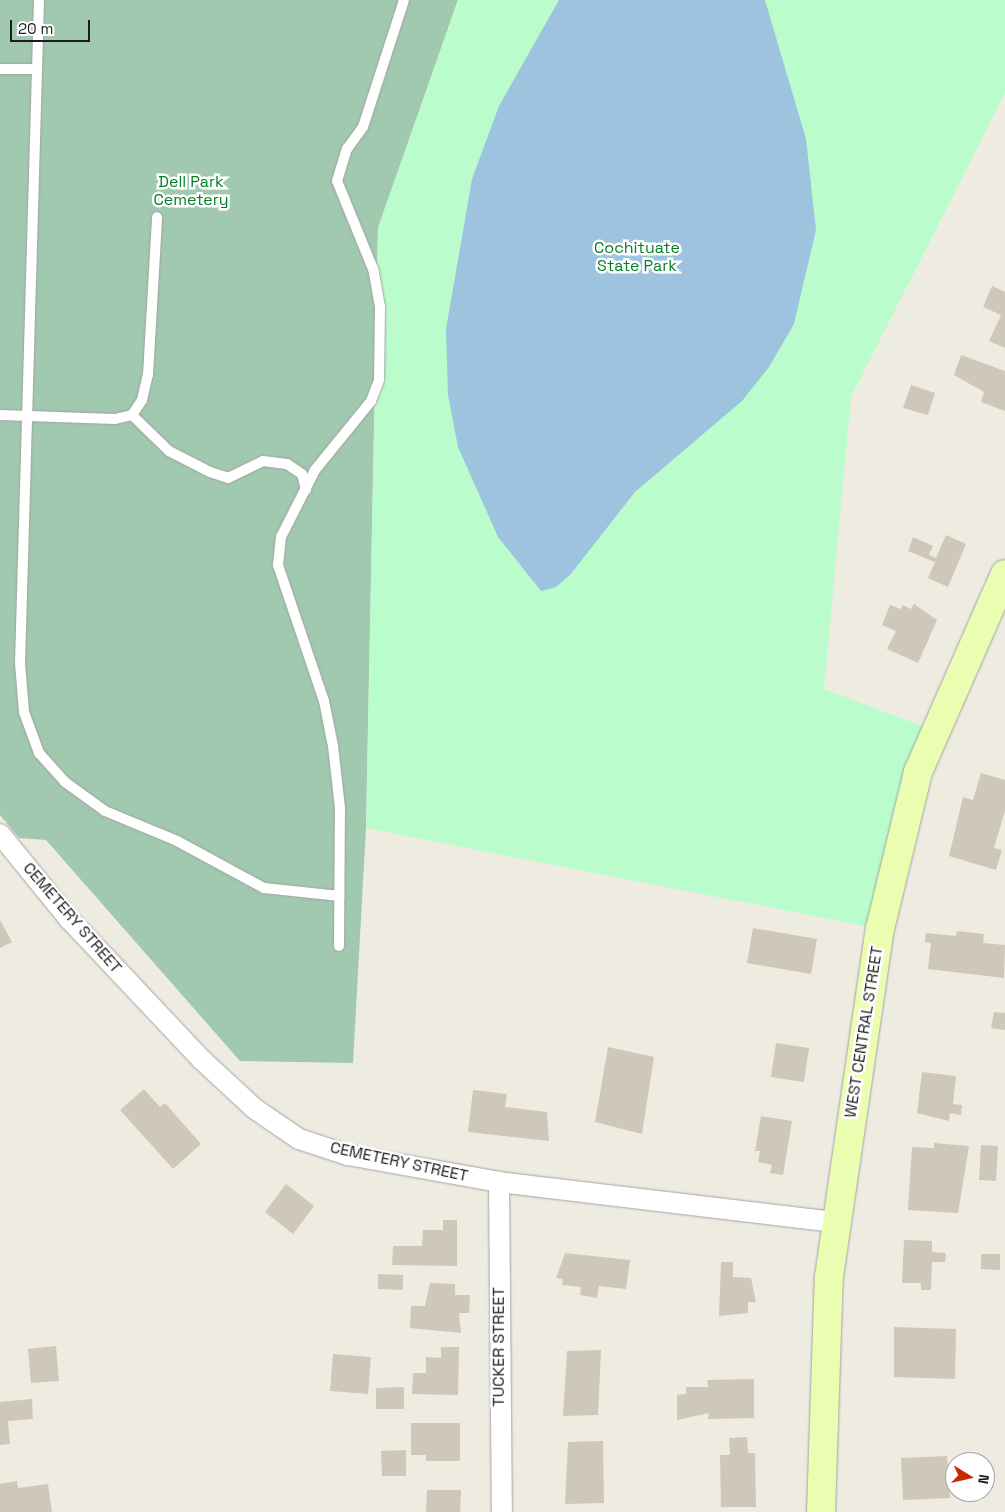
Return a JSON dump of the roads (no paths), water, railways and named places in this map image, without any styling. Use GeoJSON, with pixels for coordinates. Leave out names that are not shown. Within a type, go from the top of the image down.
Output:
{"type":"FeatureCollection","features":[{"type":"Feature","properties":{"kind":"main road","name":"WEST CENTRAL STREET"},"geometry":{"type":"LineString","coordinates":[[821,1512],[824,1337],[835,1222],[880,930],[904,820],[933,730],[1005,574]]}},
{"type":"Feature","properties":{"kind":"street","name":"CEMETERY STREET"},"geometry":{"type":"LineString","coordinates":[[0,834],[70,920],[202,1060],[255,1109],[299,1139],[348,1155],[499,1182],[835,1222]]}},
{"type":"Feature","properties":{"kind":"street","name":"TUCKER STREET"},"geometry":{"type":"LineString","coordinates":[[499,1182],[502,1512]]}},
{"type":"Feature","properties":{"kind":"lane"},"geometry":{"type":"LineString","coordinates":[[39,0],[20,663],[24,712],[39,753],[65,782],[105,811],[177,841],[264,888],[340,896]]}},
{"type":"Feature","properties":{"kind":"lane"},"geometry":{"type":"LineString","coordinates":[[339,946],[340,808],[326,710],[278,564],[281,537],[306,489],[331,446],[371,401],[379,380],[380,307],[373,269],[337,181],[347,149],[363,127],[404,0]]}},
{"type":"Feature","properties":{"kind":"lane"},"geometry":{"type":"LineString","coordinates":[[0,69],[36,69]]}},
{"type":"Feature","properties":{"kind":"lane"},"geometry":{"type":"LineString","coordinates":[[0,416],[115,419],[132,415],[142,400],[148,375],[157,216]]}},
{"type":"Feature","properties":{"kind":"lane"},"geometry":{"type":"LineString","coordinates":[[132,415],[169,451],[210,472],[228,478],[263,461],[287,464],[302,474],[306,489]]}},
{"type":"Feature","properties":{"kind":"water"},"geometry":{"type":"Polygon","coordinates":[[[559,0],[765,0],[806,139],[816,230],[794,324],[769,367],[742,401],[635,492],[570,575],[556,587],[541,591],[498,537],[458,447],[448,395],[446,329],[472,179],[499,106],[559,0]]]}},
{"type":"Feature","properties":{"kind":"park label","name":"Dell Park Cemetery"},"geometry":{"type":"Point","coordinates":[191,191]}},
{"type":"Feature","properties":{"kind":"park label","name":"Cochituate State Park"},"geometry":{"type":"Point","coordinates":[637,257]}}]}
